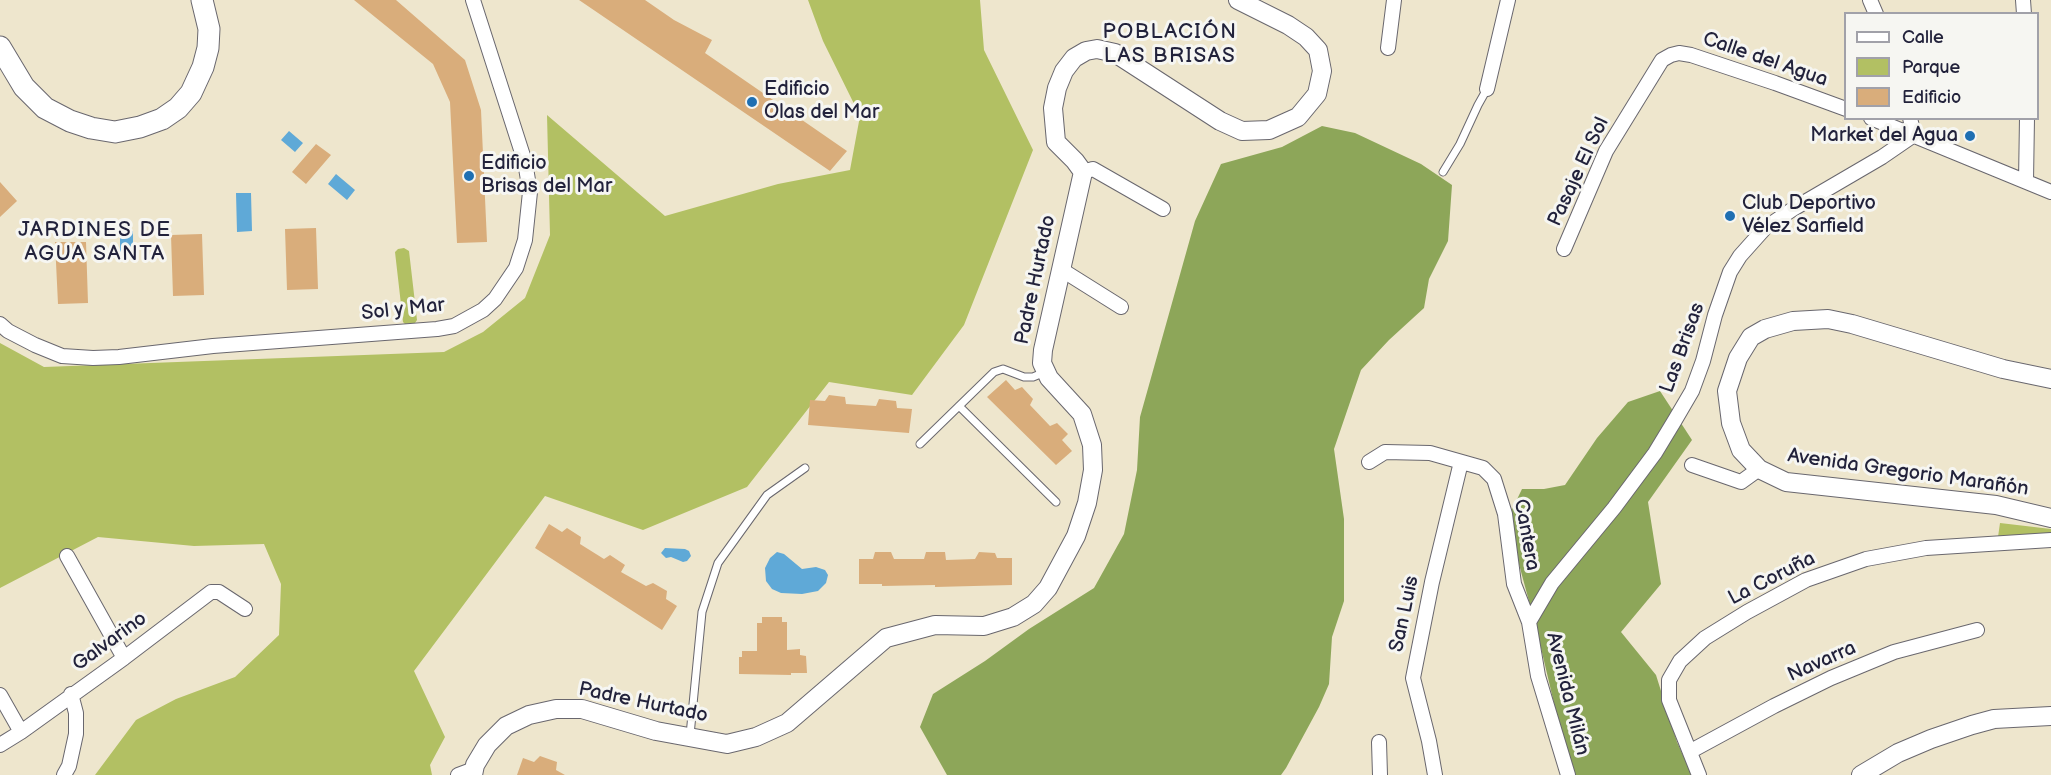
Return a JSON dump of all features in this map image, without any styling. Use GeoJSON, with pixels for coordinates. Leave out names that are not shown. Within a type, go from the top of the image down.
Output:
{"type":"FeatureCollection","features":[{"type":"Feature","properties":{"kind":"main road"},"geometry":{"type":"LineString","coordinates":[[0,46],[24,87],[45,108],[70,121],[91,128],[115,132],[140,127],[162,119],[178,108],[191,93],[203,67],[208,48],[209,29],[202,0]]}},
{"type":"Feature","properties":{"kind":"street","name":"Sol y Mar"},"geometry":{"type":"LineString","coordinates":[[0,324],[8,331],[35,345],[62,356],[93,358],[225,345],[437,329],[454,326],[483,310],[495,299],[516,268],[525,240],[530,192],[525,162],[473,0]]}},
{"type":"Feature","properties":{"kind":"street"},"geometry":{"type":"LineString","coordinates":[[1163,209],[1093,169],[1083,172],[1056,142],[1053,108],[1057,88],[1064,71],[1074,58],[1086,51],[1097,49],[1115,53],[1220,121],[1242,131],[1269,130],[1298,117],[1317,93],[1322,71],[1318,50],[1306,37],[1288,25],[1238,0]]}},
{"type":"Feature","properties":{"kind":"street"},"geometry":{"type":"LineString","coordinates":[[1388,48],[1394,0]]}},
{"type":"Feature","properties":{"kind":"street"},"geometry":{"type":"LineString","coordinates":[[1487,89],[1508,0]]}},
{"type":"Feature","properties":{"kind":"street","name":"Calle del Agua"},"geometry":{"type":"LineString","coordinates":[[1671,55],[1679,53],[1690,55],[1844,109]]}},
{"type":"Feature","properties":{"kind":"street","name":"Pasaje El Sol"},"geometry":{"type":"LineString","coordinates":[[1564,249],[1606,151],[1662,60],[1671,55]]}},
{"type":"Feature","properties":{"kind":"street"},"geometry":{"type":"LineString","coordinates":[[1876,120],[2051,192]]}},
{"type":"Feature","properties":{"kind":"street"},"geometry":{"type":"LineString","coordinates":[[1910,120],[1914,135]]}},
{"type":"Feature","properties":{"kind":"street"},"geometry":{"type":"LineString","coordinates":[[2026,182],[2027,120]]}},
{"type":"Feature","properties":{"kind":"street","name":"Las Brisas"},"geometry":{"type":"LineString","coordinates":[[1529,622],[1552,583],[1628,490],[1675,420],[1692,390],[1730,272],[1740,256],[1765,228],[1792,209],[1882,157],[1914,135]]}},
{"type":"Feature","properties":{"kind":"street","name":"Padre Hurtado"},"geometry":{"type":"LineString","coordinates":[[468,773],[487,745],[506,726],[530,715],[556,709],[582,709],[656,731],[727,744],[756,737],[787,723],[886,638],[935,625],[984,626],[1013,617],[1034,604],[1048,588],[1076,536],[1087,504],[1093,470],[1092,445],[1082,414],[1057,388],[1045,372],[1042,363],[1083,172]]}},
{"type":"Feature","properties":{"kind":"street"},"geometry":{"type":"LineString","coordinates":[[1062,270],[1121,307]]}},
{"type":"Feature","properties":{"kind":"street","name":"Avenida Gregorio Marañón"},"geometry":{"type":"LineString","coordinates":[[2051,379],[2003,369],[1828,319],[1793,321],[1765,328],[1751,337],[1738,358],[1727,391],[1731,423],[1741,450],[1759,469],[1786,482],[1996,505],[2051,518]]}},
{"type":"Feature","properties":{"kind":"street","name":"Cantera"},"geometry":{"type":"LineString","coordinates":[[1369,462],[1385,452],[1430,453],[1483,468],[1494,479],[1505,514],[1514,584],[1529,622]]}},
{"type":"Feature","properties":{"kind":"street","name":"San Luis"},"geometry":{"type":"LineString","coordinates":[[1435,775],[1413,678],[1431,582],[1461,462]]}},
{"type":"Feature","properties":{"kind":"street","name":"Avenida Gregorio Marañón"},"geometry":{"type":"LineString","coordinates":[[1692,465],[1741,482],[1759,469]]}},
{"type":"Feature","properties":{"kind":"street","name":"La Coruña"},"geometry":{"type":"LineString","coordinates":[[1700,775],[1669,700],[1669,680],[1680,661],[1705,638],[1806,580],[1866,559],[1926,548],[2051,540]]}},
{"type":"Feature","properties":{"kind":"street"},"geometry":{"type":"LineString","coordinates":[[68,556],[124,658]]}},
{"type":"Feature","properties":{"kind":"street","name":"Galvarino"},"geometry":{"type":"LineString","coordinates":[[0,745],[124,658],[211,592],[219,592],[245,609]]}},
{"type":"Feature","properties":{"kind":"street","name":"Avenida Milán"},"geometry":{"type":"LineString","coordinates":[[1529,622],[1538,676],[1568,775]]}},
{"type":"Feature","properties":{"kind":"street","name":"Navarra"},"geometry":{"type":"LineString","coordinates":[[1691,751],[1831,678],[1894,652],[1977,630]]}},
{"type":"Feature","properties":{"kind":"street"},"geometry":{"type":"LineString","coordinates":[[64,775],[69,766],[76,734],[76,713],[71,694]]}},
{"type":"Feature","properties":{"kind":"street"},"geometry":{"type":"LineString","coordinates":[[0,695],[21,732]]}},
{"type":"Feature","properties":{"kind":"street"},"geometry":{"type":"LineString","coordinates":[[1861,775],[1898,753],[1972,725],[1994,719],[2051,716]]}},
{"type":"Feature","properties":{"kind":"street"},"geometry":{"type":"LineString","coordinates":[[1379,742],[1380,775]]}},
{"type":"Feature","properties":{"kind":"lane"},"geometry":{"type":"LineString","coordinates":[[1443,172],[1460,144],[1487,89]]}},
{"type":"Feature","properties":{"kind":"lane"},"geometry":{"type":"LineString","coordinates":[[920,444],[994,372],[1003,369],[1024,378],[1045,372]]}},
{"type":"Feature","properties":{"kind":"lane"},"geometry":{"type":"LineString","coordinates":[[959,406],[1056,502]]}},
{"type":"Feature","properties":{"kind":"lane"},"geometry":{"type":"LineString","coordinates":[[690,738],[702,612],[718,563],[767,495],[805,468]]}},
{"type":"Feature","properties":{"kind":"green space"},"geometry":{"type":"Polygon","coordinates":[[[808,0],[980,0],[984,50],[1033,150],[964,325],[912,395],[829,382],[747,487],[643,530],[545,496],[414,671],[445,737],[430,765],[432,775],[95,775],[136,720],[176,699],[235,677],[279,635],[281,584],[264,544],[194,546],[98,537],[0,588],[0,343],[44,367],[444,352],[483,332],[525,298],[550,235],[547,115],[665,216],[778,184],[850,170],[860,116],[823,41],[808,0]]]}},
{"type":"Feature","properties":{"kind":"green space"},"geometry":{"type":"Polygon","coordinates":[[[1322,126],[1355,133],[1421,164],[1452,185],[1448,241],[1429,279],[1424,308],[1361,370],[1334,449],[1344,519],[1344,601],[1332,637],[1329,684],[1286,768],[1281,775],[947,775],[920,727],[933,694],[1094,588],[1124,534],[1137,470],[1140,417],[1195,221],[1221,164],[1282,147],[1322,126]]]}},
{"type":"Feature","properties":{"kind":"green space"},"geometry":{"type":"Polygon","coordinates":[[[404,248],[409,251],[417,320],[415,323],[405,324],[395,252],[404,248]]]}},
{"type":"Feature","properties":{"kind":"green space"},"geometry":{"type":"Polygon","coordinates":[[[1660,391],[1692,440],[1648,502],[1661,584],[1621,632],[1656,675],[1677,742],[1692,775],[1571,775],[1536,627],[1507,520],[1522,489],[1544,489],[1565,485],[1597,438],[1628,402],[1660,391]]]}},
{"type":"Feature","properties":{"kind":"green space"},"geometry":{"type":"Polygon","coordinates":[[[2000,523],[2051,529],[2051,534],[1998,537],[2000,523]]]}},
{"type":"Feature","properties":{"kind":"water"},"geometry":{"type":"Polygon","coordinates":[[[289,131],[303,143],[295,152],[281,140],[289,131]]]}},
{"type":"Feature","properties":{"kind":"water"},"geometry":{"type":"Polygon","coordinates":[[[336,174],[355,190],[347,200],[328,184],[336,174]]]}},
{"type":"Feature","properties":{"kind":"water"},"geometry":{"type":"Polygon","coordinates":[[[236,193],[251,193],[252,231],[237,232],[236,193]]]}},
{"type":"Feature","properties":{"kind":"water"},"geometry":{"type":"Polygon","coordinates":[[[120,231],[133,231],[133,256],[120,256],[120,231]]]}},
{"type":"Feature","properties":{"kind":"water"},"geometry":{"type":"Polygon","coordinates":[[[665,548],[685,549],[691,556],[683,562],[671,557],[666,558],[661,553],[665,548]]]}},
{"type":"Feature","properties":{"kind":"water"},"geometry":{"type":"Polygon","coordinates":[[[777,552],[784,554],[802,569],[816,567],[825,570],[828,575],[826,583],[818,591],[802,594],[781,593],[772,589],[766,581],[765,568],[770,558],[777,552]]]}},
{"type":"Feature","properties":{"kind":"building","name":"Edificio Brisas del Mar"},"geometry":{"type":"Polygon","coordinates":[[[354,0],[396,0],[465,60],[481,110],[487,242],[457,243],[450,102],[433,64],[354,0]]]}},
{"type":"Feature","properties":{"kind":"building","name":"Edificio Olas del Mar"},"geometry":{"type":"Polygon","coordinates":[[[579,0],[645,0],[674,20],[712,40],[705,53],[847,151],[830,171],[579,0]]]}},
{"type":"Feature","properties":{"kind":"building"},"geometry":{"type":"Polygon","coordinates":[[[316,144],[331,155],[306,184],[292,172],[316,144]]]}},
{"type":"Feature","properties":{"kind":"building"},"geometry":{"type":"Polygon","coordinates":[[[0,182],[17,201],[0,217],[0,182]]]}},
{"type":"Feature","properties":{"kind":"building"},"geometry":{"type":"Polygon","coordinates":[[[316,228],[318,289],[287,290],[285,229],[316,228]]]}},
{"type":"Feature","properties":{"kind":"building"},"geometry":{"type":"Polygon","coordinates":[[[202,234],[204,295],[173,296],[171,235],[202,234]]]}},
{"type":"Feature","properties":{"kind":"building"},"geometry":{"type":"Polygon","coordinates":[[[55,242],[86,242],[88,303],[58,304],[55,242]]]}},
{"type":"Feature","properties":{"kind":"building"},"geometry":{"type":"Polygon","coordinates":[[[1006,380],[1015,390],[1022,387],[1033,399],[1030,405],[1050,426],[1057,423],[1068,434],[1062,440],[1072,451],[1056,465],[987,397],[1006,380]]]}},
{"type":"Feature","properties":{"kind":"building"},"geometry":{"type":"Polygon","coordinates":[[[829,395],[845,397],[846,404],[876,406],[879,399],[896,401],[897,408],[912,409],[909,433],[808,425],[810,400],[825,401],[829,395]]]}},
{"type":"Feature","properties":{"kind":"building"},"geometry":{"type":"Polygon","coordinates":[[[549,524],[562,532],[567,528],[581,537],[580,544],[604,559],[610,555],[625,565],[621,572],[646,586],[653,583],[667,591],[666,599],[677,606],[662,630],[535,548],[549,524]]]}},
{"type":"Feature","properties":{"kind":"building"},"geometry":{"type":"Polygon","coordinates":[[[875,552],[891,552],[894,559],[924,559],[926,552],[945,552],[946,560],[975,559],[979,552],[995,553],[997,558],[1012,558],[1012,585],[935,587],[935,585],[859,584],[859,559],[873,559],[875,552]]]}},
{"type":"Feature","properties":{"kind":"building"},"geometry":{"type":"Polygon","coordinates":[[[762,617],[782,617],[782,622],[787,622],[787,650],[800,649],[800,655],[806,656],[807,673],[739,674],[739,657],[742,657],[742,651],[757,651],[757,623],[762,623],[762,617]]]}},
{"type":"Feature","properties":{"kind":"building"},"geometry":{"type":"Polygon","coordinates":[[[540,756],[557,762],[556,770],[565,775],[517,775],[523,758],[534,762],[540,756]]]}},
{"type":"Feature","properties":{"kind":"place","name":"Edificio Olas del Mar"},"geometry":{"type":"Point","coordinates":[752,102]}},
{"type":"Feature","properties":{"kind":"place","name":"Market del Agua"},"geometry":{"type":"Point","coordinates":[1970,136]}},
{"type":"Feature","properties":{"kind":"place","name":"Edificio Brisas del Mar"},"geometry":{"type":"Point","coordinates":[469,176]}},
{"type":"Feature","properties":{"kind":"place","name":"Club Deportivo Vélez Sarfield"},"geometry":{"type":"Point","coordinates":[1730,216]}},
{"type":"Feature","properties":{"kind":"district","name":"POBLACIÓN LAS BRISAS"},"geometry":{"type":"Point","coordinates":[1170,45]}},
{"type":"Feature","properties":{"kind":"district","name":"JARDINES DE AGUA SANTA"},"geometry":{"type":"Point","coordinates":[95,243]}}]}
